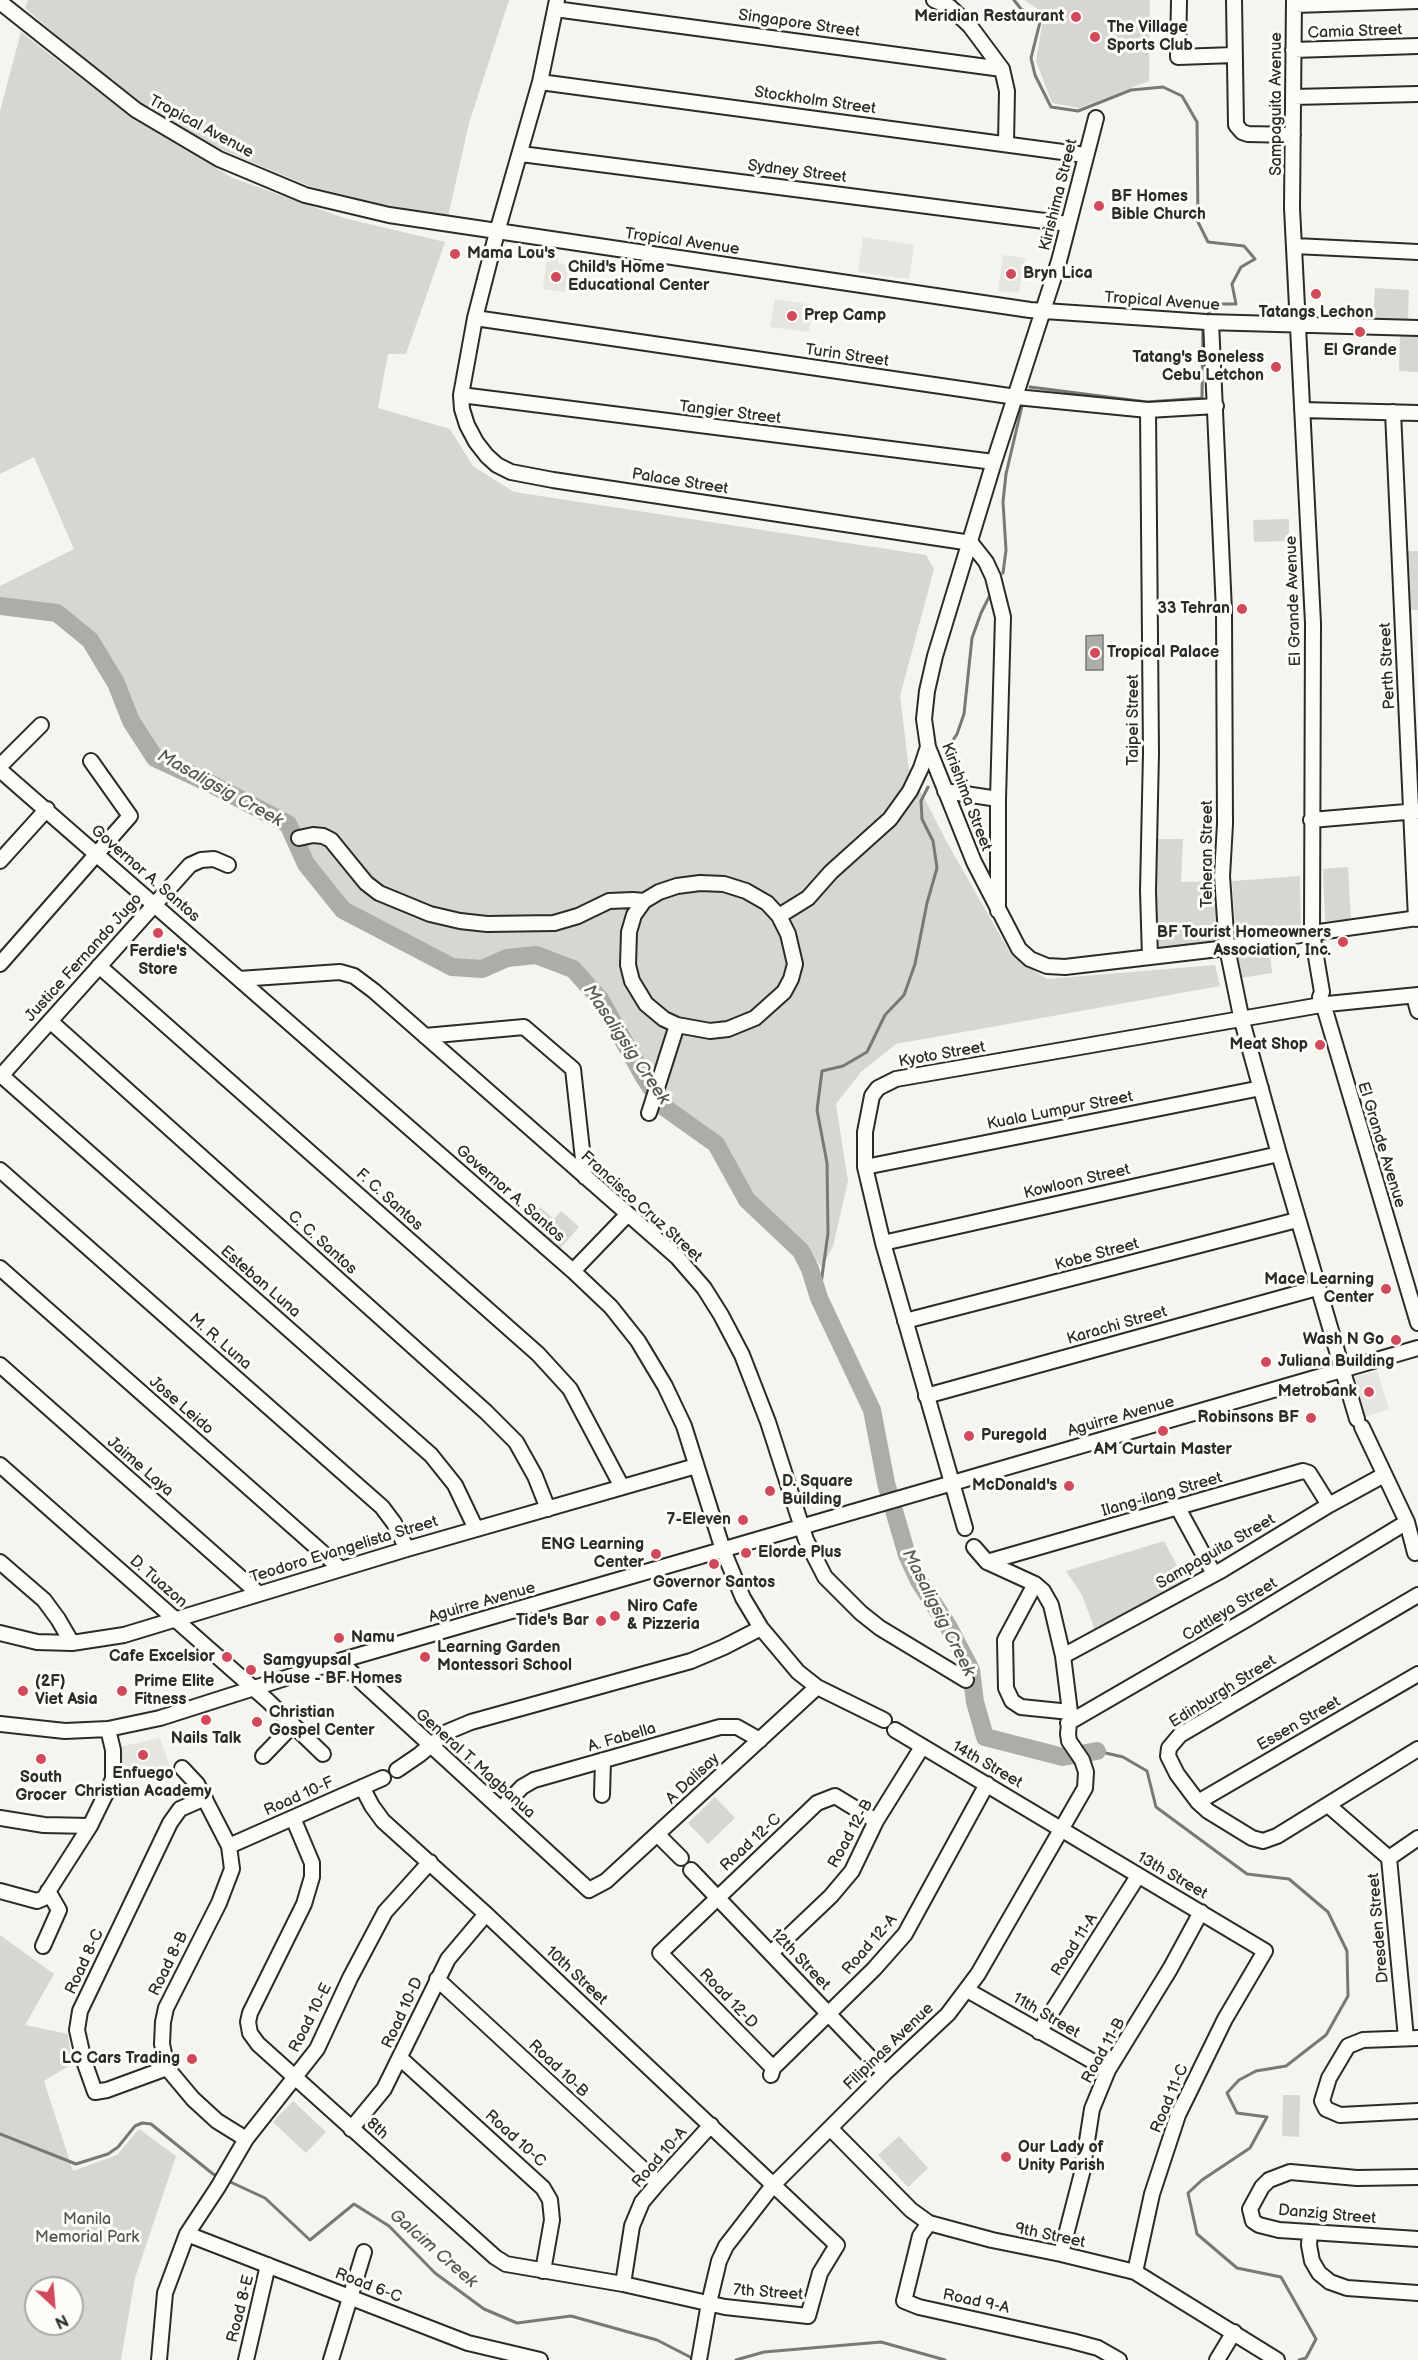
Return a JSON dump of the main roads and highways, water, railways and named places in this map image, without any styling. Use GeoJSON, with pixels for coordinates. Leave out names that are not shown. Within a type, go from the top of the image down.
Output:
{"type":"FeatureCollection","features":[{"type":"Feature","properties":{"kind":"waterway"},"geometry":{"type":"LineString","coordinates":[[1014,0],[1021,9],[1041,18],[1031,58],[1035,75],[1051,107],[1078,111],[1131,90],[1163,87],[1182,96],[1197,122],[1198,222],[1208,242],[1244,246],[1255,259],[1241,267],[1232,284],[1236,304],[1212,304],[1207,317]]}},
{"type":"Feature","properties":{"kind":"waterway","name":"Masaligsig Creek"},"geometry":{"type":"LineString","coordinates":[[1030,387],[1147,402],[1202,398],[1203,325]]}},
{"type":"Feature","properties":{"kind":"waterway","name":"Masaligsig Creek"},"geometry":{"type":"LineString","coordinates":[[1003,573],[1006,550],[1003,502],[1006,474],[1022,406]]}},
{"type":"Feature","properties":{"kind":"waterway","name":"Masaligsig Creek"},"geometry":{"type":"LineString","coordinates":[[944,754],[957,734],[964,714],[972,638],[989,597]]}},
{"type":"Feature","properties":{"kind":"waterway","name":"Masaligsig Creek"},"geometry":{"type":"LineString","coordinates":[[0,606],[57,613],[90,640],[116,683],[131,721],[155,758],[288,824],[306,864],[343,910],[452,967],[482,969],[507,958],[536,955],[573,969],[600,999],[644,1077],[664,1107],[716,1144],[747,1200],[801,1251],[810,1269],[819,1298],[872,1410],[886,1483],[907,1555],[919,1581],[948,1626],[971,1670],[975,1702],[985,1737],[1063,1757],[1097,1751]]}},
{"type":"Feature","properties":{"kind":"waterway","name":"Masaligsig Creek"},"geometry":{"type":"LineString","coordinates":[[819,1298],[828,1233],[827,1163],[817,1110],[822,1071],[843,1066],[867,1052],[885,1015],[904,995],[915,964],[927,903],[937,868],[933,841],[922,819],[921,801],[928,787]]}},
{"type":"Feature","properties":{"kind":"waterway","name":"Masaligsig Creek"},"geometry":{"type":"LineString","coordinates":[[1097,1751],[1123,1757],[1147,1771],[1156,1807],[1247,1874],[1289,1879],[1328,1912],[1347,1951],[1348,1996],[1326,2035],[1286,2066],[1256,2071],[1239,2080],[1227,2093],[1237,2113],[1267,2117],[1250,2148],[1202,2180],[1188,2193],[1197,2234],[1237,2268],[1281,2277],[1316,2339],[1306,2358],[1299,2360]]}},
{"type":"Feature","properties":{"kind":"waterway","name":"Galcim Creek"},"geometry":{"type":"LineString","coordinates":[[0,2134],[76,2164],[108,2154],[118,2147],[135,2126],[142,2123],[151,2124],[213,2174],[220,2177]]}},
{"type":"Feature","properties":{"kind":"waterway","name":"Galcim Creek"},"geometry":{"type":"LineString","coordinates":[[226,2180],[265,2198],[310,2240],[354,2204],[389,2226],[435,2273],[484,2309],[517,2323],[571,2316],[657,2340],[694,2359]]}},
{"type":"Feature","properties":{"kind":"waterway","name":"Galcim Creek"},"geometry":{"type":"LineString","coordinates":[[736,2360],[764,2352],[881,2342],[945,2360]]}},
{"type":"Feature","properties":{"kind":"place","name":"Meridian Restaurant"},"geometry":{"type":"Point","coordinates":[1076,17]}},
{"type":"Feature","properties":{"kind":"place","name":"The Village Sports Club"},"geometry":{"type":"Point","coordinates":[1095,37]}},
{"type":"Feature","properties":{"kind":"place","name":"BF Homes Bible Church"},"geometry":{"type":"Point","coordinates":[1099,206]}},
{"type":"Feature","properties":{"kind":"place","name":"Mama Lou's"},"geometry":{"type":"Point","coordinates":[455,254]}},
{"type":"Feature","properties":{"kind":"place","name":"Bryn Lica"},"geometry":{"type":"Point","coordinates":[1011,274]}},
{"type":"Feature","properties":{"kind":"place","name":"Child's Home Educational Center"},"geometry":{"type":"Point","coordinates":[556,277]}},
{"type":"Feature","properties":{"kind":"place","name":"Tatangs Lechon"},"geometry":{"type":"Point","coordinates":[1316,294]}},
{"type":"Feature","properties":{"kind":"place","name":"Prep Camp"},"geometry":{"type":"Point","coordinates":[792,316]}},
{"type":"Feature","properties":{"kind":"place","name":"El Grande"},"geometry":{"type":"Point","coordinates":[1360,332]}},
{"type":"Feature","properties":{"kind":"place","name":"Tatang's Boneless Cebu Letchon"},"geometry":{"type":"Point","coordinates":[1276,367]}},
{"type":"Feature","properties":{"kind":"place","name":"33 Tehran"},"geometry":{"type":"Point","coordinates":[1242,609]}},
{"type":"Feature","properties":{"kind":"place","name":"Tropical Palace"},"geometry":{"type":"Point","coordinates":[1095,653]}},
{"type":"Feature","properties":{"kind":"place","name":"Ferdie's Store"},"geometry":{"type":"Point","coordinates":[158,933]}},
{"type":"Feature","properties":{"kind":"place","name":"BF Tourist Homeowners Association, Inc."},"geometry":{"type":"Point","coordinates":[1343,942]}},
{"type":"Feature","properties":{"kind":"place","name":"Meat Shop"},"geometry":{"type":"Point","coordinates":[1320,1045]}},
{"type":"Feature","properties":{"kind":"place","name":"Mace Learning Center"},"geometry":{"type":"Point","coordinates":[1386,1289]}},
{"type":"Feature","properties":{"kind":"place","name":"Wash N Go"},"geometry":{"type":"Point","coordinates":[1396,1340]}},
{"type":"Feature","properties":{"kind":"place","name":"Juliana Building"},"geometry":{"type":"Point","coordinates":[1266,1362]}},
{"type":"Feature","properties":{"kind":"place","name":"Metrobank"},"geometry":{"type":"Point","coordinates":[1369,1392]}},
{"type":"Feature","properties":{"kind":"place","name":"Robinsons BF"},"geometry":{"type":"Point","coordinates":[1311,1418]}},
{"type":"Feature","properties":{"kind":"place","name":"AM Curtain Master"},"geometry":{"type":"Point","coordinates":[1163,1431]}},
{"type":"Feature","properties":{"kind":"place","name":"Puregold"},"geometry":{"type":"Point","coordinates":[969,1436]}},
{"type":"Feature","properties":{"kind":"place","name":"McDonald's"},"geometry":{"type":"Point","coordinates":[1069,1486]}},
{"type":"Feature","properties":{"kind":"place","name":"D. Square Building"},"geometry":{"type":"Point","coordinates":[770,1491]}},
{"type":"Feature","properties":{"kind":"place","name":"7-Eleven"},"geometry":{"type":"Point","coordinates":[743,1520]}},
{"type":"Feature","properties":{"kind":"place","name":"Elorde Plus"},"geometry":{"type":"Point","coordinates":[746,1553]}},
{"type":"Feature","properties":{"kind":"place","name":"ENG Learning Center"},"geometry":{"type":"Point","coordinates":[656,1554]}},
{"type":"Feature","properties":{"kind":"place","name":"Governor Santos"},"geometry":{"type":"Point","coordinates":[714,1564]}},
{"type":"Feature","properties":{"kind":"place","name":"Niro Cafe & Pizzeria"},"geometry":{"type":"Point","coordinates":[615,1616]}},
{"type":"Feature","properties":{"kind":"place","name":"Tide's Bar"},"geometry":{"type":"Point","coordinates":[601,1621]}},
{"type":"Feature","properties":{"kind":"place","name":"Namu"},"geometry":{"type":"Point","coordinates":[339,1638]}},
{"type":"Feature","properties":{"kind":"place","name":"Cafe Excelsior"},"geometry":{"type":"Point","coordinates":[227,1657]}},
{"type":"Feature","properties":{"kind":"place","name":"Learning Garden Montessori School"},"geometry":{"type":"Point","coordinates":[425,1657]}},
{"type":"Feature","properties":{"kind":"place","name":"Samgyupsal House - BF Homes"},"geometry":{"type":"Point","coordinates":[251,1670]}},
{"type":"Feature","properties":{"kind":"place","name":"(2F) Viet Asia"},"geometry":{"type":"Point","coordinates":[23,1691]}},
{"type":"Feature","properties":{"kind":"place","name":"Prime Elite Fitness"},"geometry":{"type":"Point","coordinates":[122,1691]}},
{"type":"Feature","properties":{"kind":"place","name":"Nails Talk"},"geometry":{"type":"Point","coordinates":[206,1720]}},
{"type":"Feature","properties":{"kind":"place","name":"Christian Gospel Center"},"geometry":{"type":"Point","coordinates":[257,1722]}},
{"type":"Feature","properties":{"kind":"place","name":"Enfuego Christian Academy"},"geometry":{"type":"Point","coordinates":[143,1755]}},
{"type":"Feature","properties":{"kind":"place","name":"South Grocer"},"geometry":{"type":"Point","coordinates":[41,1759]}},
{"type":"Feature","properties":{"kind":"place","name":"LC Cars Trading"},"geometry":{"type":"Point","coordinates":[192,2059]}},
{"type":"Feature","properties":{"kind":"place","name":"Our Lady of Unity Parish"},"geometry":{"type":"Point","coordinates":[1006,2157]}},
{"type":"Feature","properties":{"kind":"park label","name":"Manila Memorial Park"},"geometry":{"type":"Point","coordinates":[87,2229]}}]}
